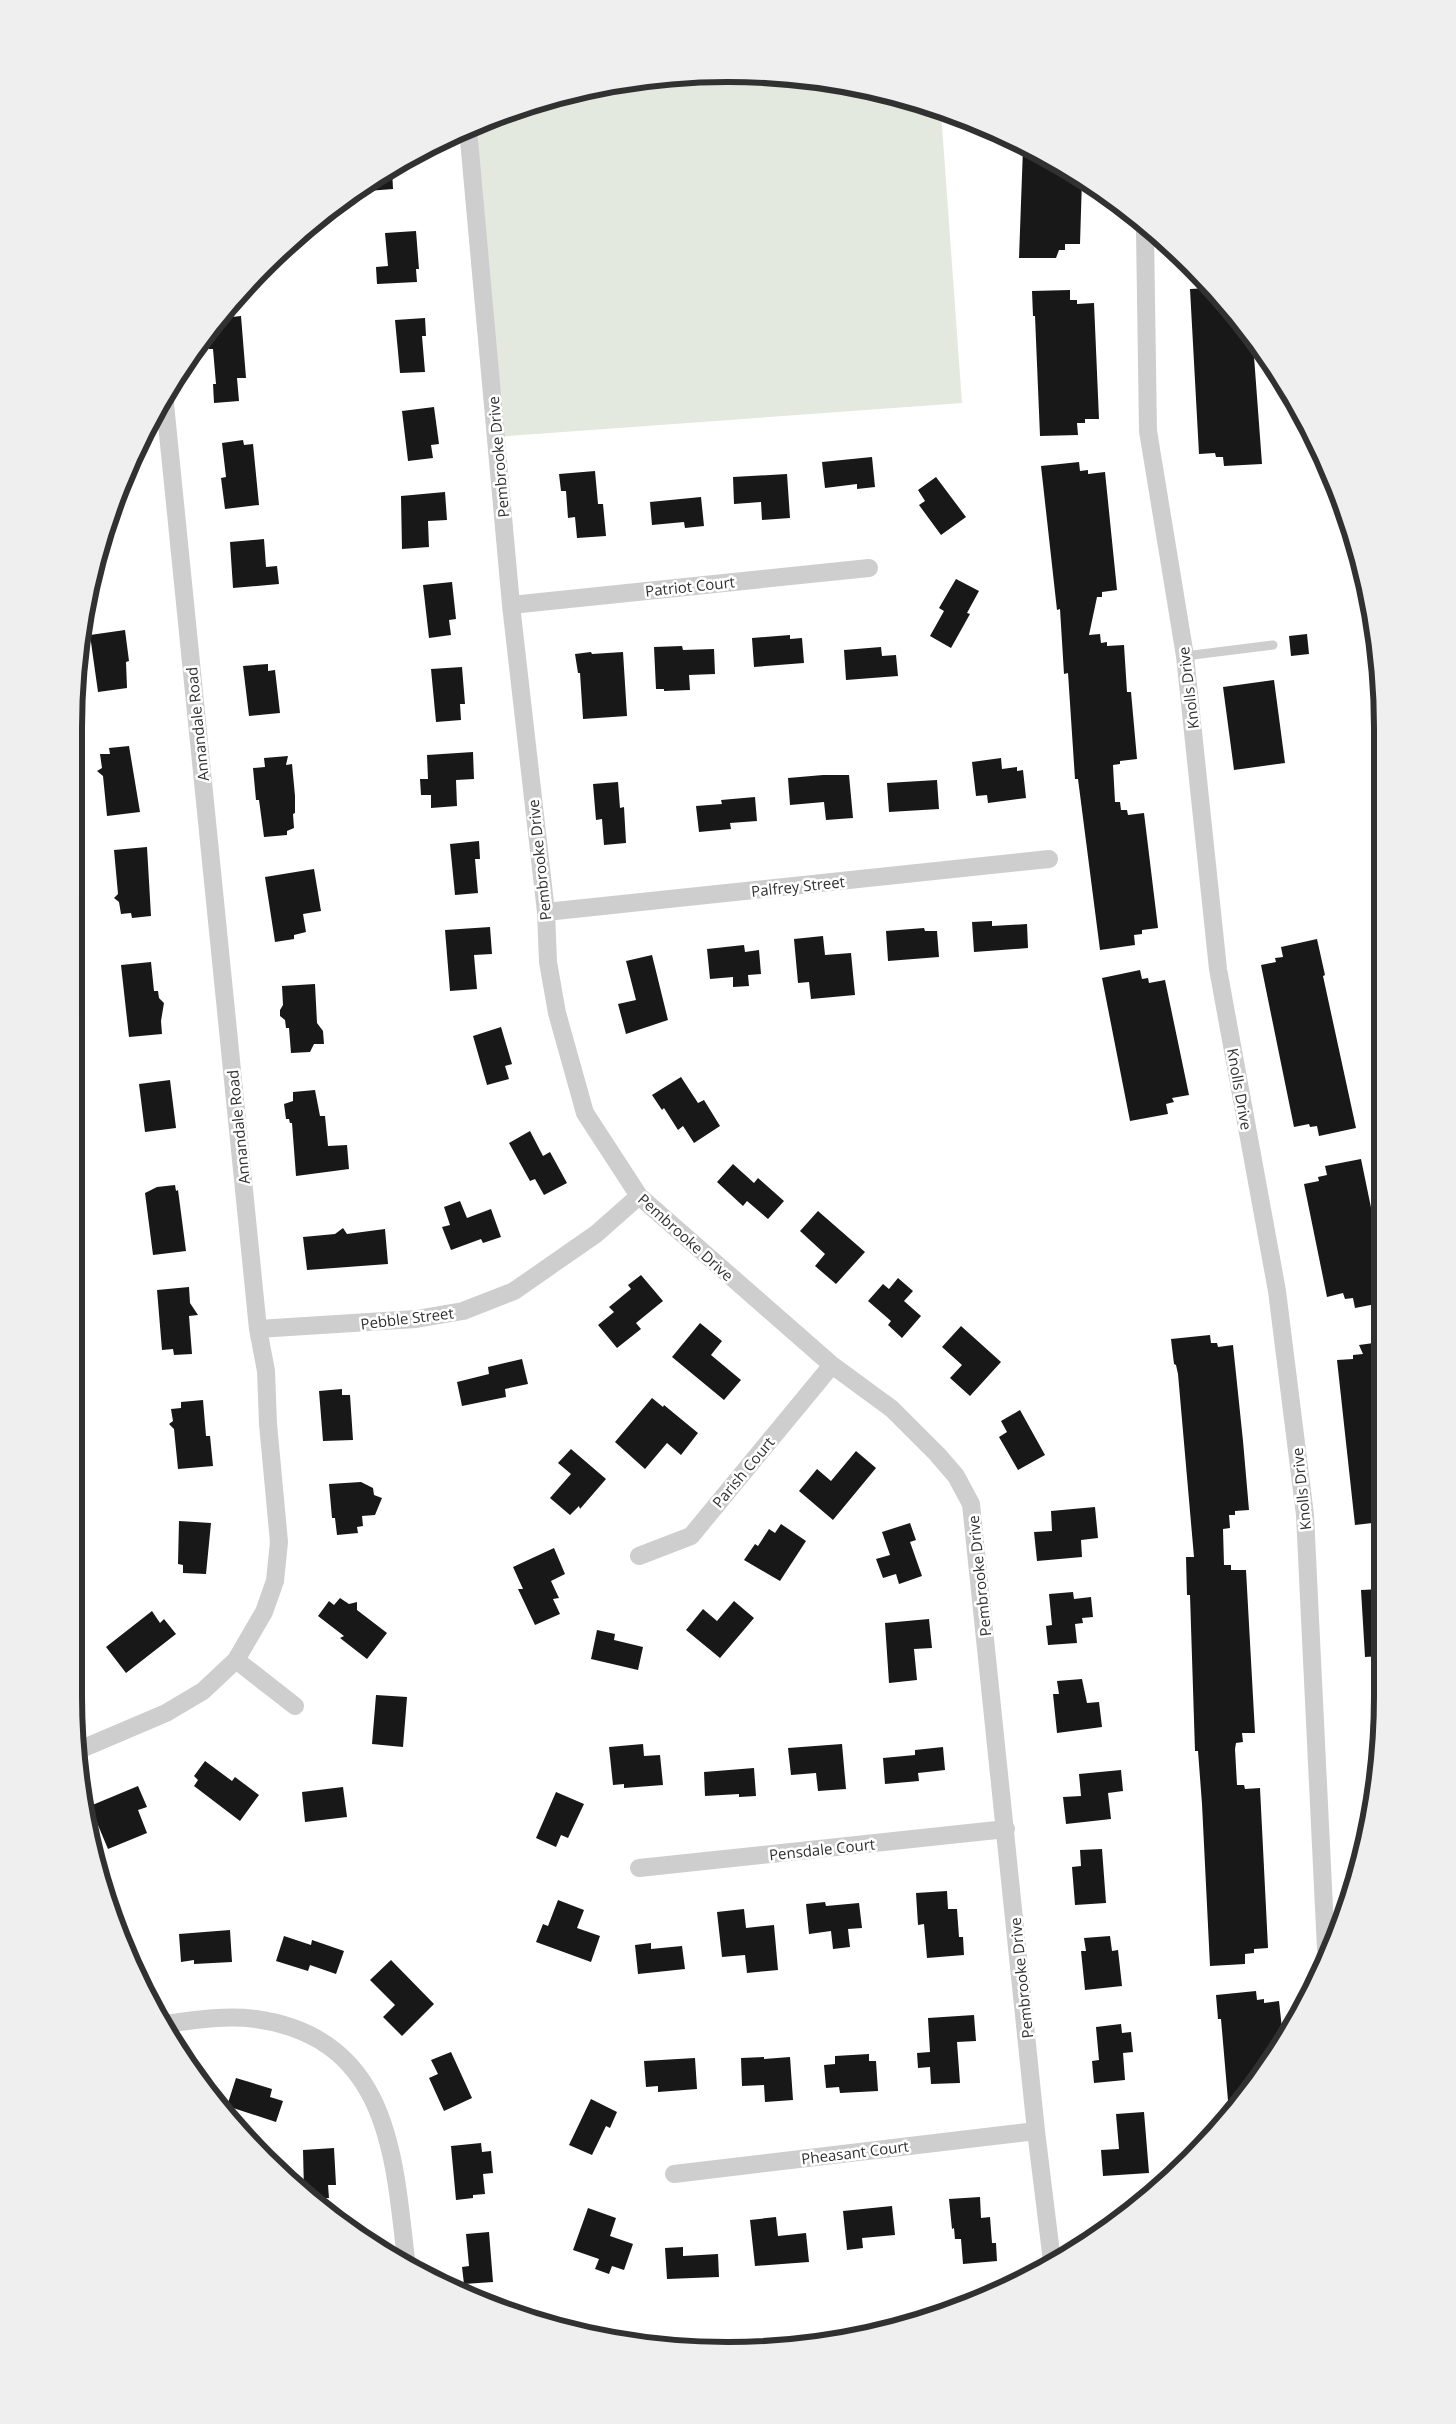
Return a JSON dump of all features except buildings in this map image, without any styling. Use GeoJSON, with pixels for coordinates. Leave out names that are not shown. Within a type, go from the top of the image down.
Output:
{"type":"FeatureCollection","features":[{"type":"Feature","properties":{"kind":"street","name":"Pembrooke Drive"},"geometry":{"type":"LineString","coordinates":[[469,137],[511,605],[546,912],[548,962],[557,1013],[585,1113],[639,1196],[832,1365],[892,1409],[938,1454],[956,1476],[971,1504],[1036,2131],[1051,2255]]}},
{"type":"Feature","properties":{"kind":"street","name":"Knolls Drive"},"geometry":{"type":"LineString","coordinates":[[1145,236],[1148,431],[1185,656],[1218,968],[1277,1291],[1305,1515],[1326,1939]]}},
{"type":"Feature","properties":{"kind":"street","name":"Annandale Road"},"geometry":{"type":"LineString","coordinates":[[85,1747],[173,1708],[203,1691],[236,1660],[264,1612],[270,1596],[275,1581],[279,1542],[268,1424],[266,1371],[258,1329],[166,411]]}},
{"type":"Feature","properties":{"kind":"street","name":"Patriot Court"},"geometry":{"type":"LineString","coordinates":[[511,605],[869,568]]}},
{"type":"Feature","properties":{"kind":"street","name":"Palfrey Street"},"geometry":{"type":"LineString","coordinates":[[546,912],[1049,859]]}},
{"type":"Feature","properties":{"kind":"street","name":"Pebble Street"},"geometry":{"type":"LineString","coordinates":[[258,1329],[416,1319],[462,1311],[514,1291],[596,1234],[639,1196]]}},
{"type":"Feature","properties":{"kind":"street","name":"Parish Court"},"geometry":{"type":"LineString","coordinates":[[639,1556],[691,1536],[832,1365]]}},
{"type":"Feature","properties":{"kind":"street"},"geometry":{"type":"LineString","coordinates":[[236,1660],[295,1706]]}},
{"type":"Feature","properties":{"kind":"street","name":"Pensdale Court"},"geometry":{"type":"LineString","coordinates":[[639,1868],[1006,1829]]}},
{"type":"Feature","properties":{"kind":"street"},"geometry":{"type":"LineString","coordinates":[[172,2023],[255,2018],[310,2036],[336,2051],[355,2070],[372,2096],[387,2133],[395,2168],[405,2255]]}},
{"type":"Feature","properties":{"kind":"street","name":"Pheasant Court"},"geometry":{"type":"LineString","coordinates":[[674,2174],[1036,2131]]}},
{"type":"Feature","properties":{"kind":"lane"},"geometry":{"type":"LineString","coordinates":[[1185,656],[1273,645]]}},
{"type":"Feature","properties":{"kind":"shaded area"},"geometry":{"type":"Polygon","coordinates":[[[728,82],[812,88],[854,95],[895,104],[942,119],[962,403],[496,437],[467,138],[561,104],[602,95],[644,88],[728,82]]]}}]}
